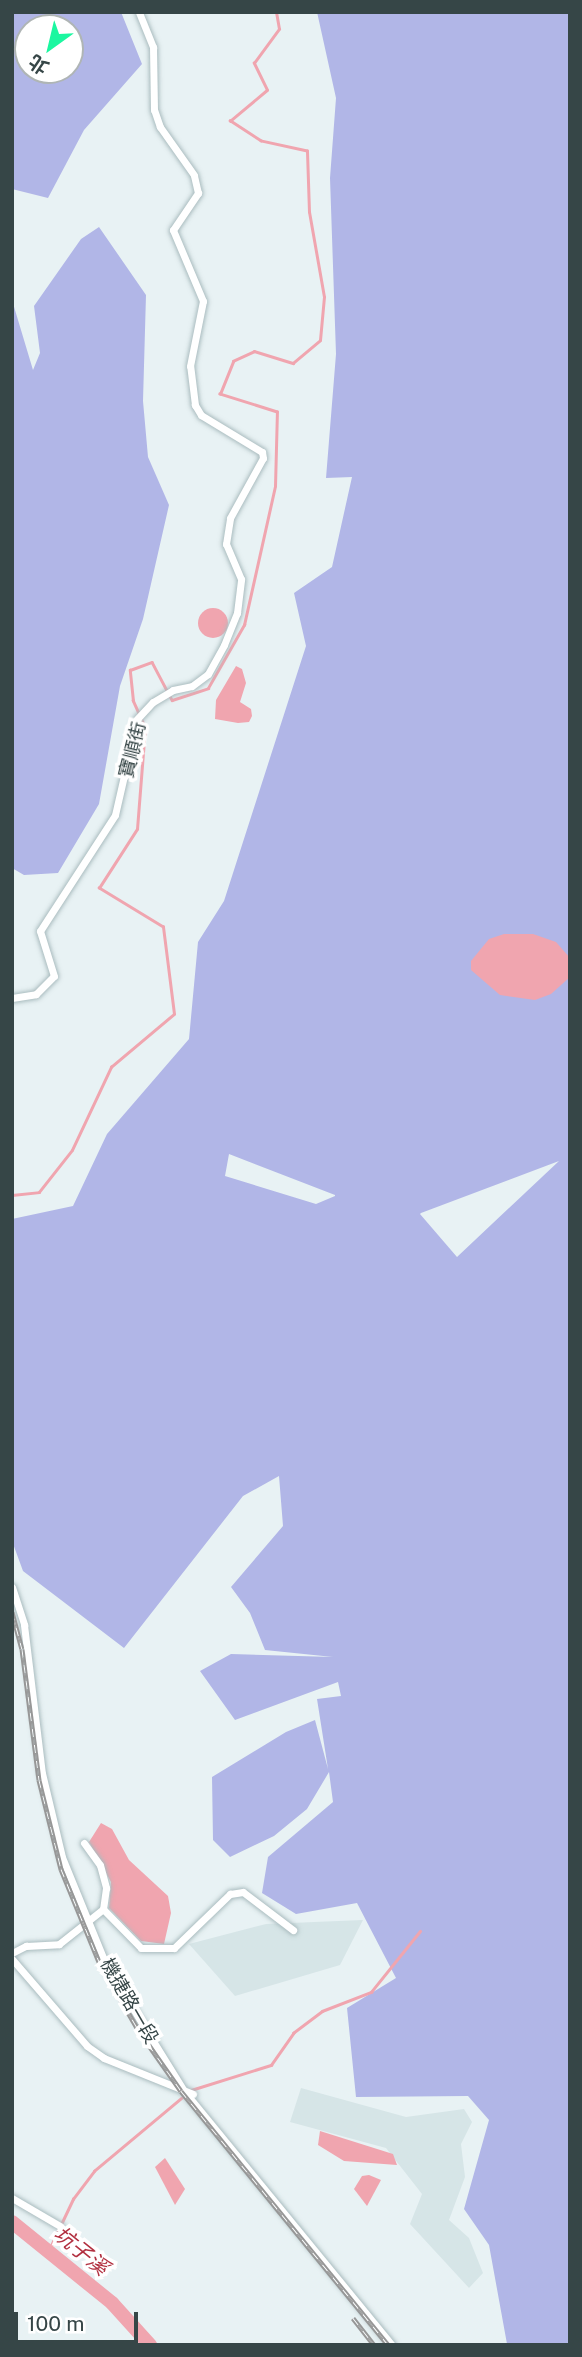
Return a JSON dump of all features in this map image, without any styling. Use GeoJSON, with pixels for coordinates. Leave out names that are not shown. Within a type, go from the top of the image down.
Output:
{"type":"FeatureCollection","features":[{"type":"Feature","properties":{"kind":"street","name":"寶順街"},"geometry":{"type":"LineString","coordinates":[[12,998],[36,994],[54,976],[40,931],[115,815],[137,719],[153,702],[173,690],[192,686],[208,674],[237,613],[240,579],[226,544],[230,518],[262,452],[201,415],[195,405],[190,366],[203,301],[173,230],[198,193],[194,175],[157,118],[153,47],[139,12]]}},
{"type":"Feature","properties":{"kind":"street","name":"機捷路一段"},"geometry":{"type":"LineString","coordinates":[[12,1587],[24,1625],[42,1773],[62,1857],[87,1924],[130,2007],[187,2093],[392,2345]]}},
{"type":"Feature","properties":{"kind":"street"},"geometry":{"type":"LineString","coordinates":[[12,1953],[26,1946],[59,1944],[103,1909],[106,1888],[100,1865],[84,1843]]}},
{"type":"Feature","properties":{"kind":"street"},"geometry":{"type":"LineString","coordinates":[[103,1909],[141,1948],[174,1948],[230,1894],[243,1892],[293,1930]]}},
{"type":"Feature","properties":{"kind":"street"},"geometry":{"type":"LineString","coordinates":[[12,1959],[87,2046],[104,2058],[187,2093]]}},
{"type":"Feature","properties":{"kind":"street"},"geometry":{"type":"LineString","coordinates":[[12,2198],[60,2226]]}},
{"type":"Feature","properties":{"kind":"shaded area"},"geometry":{"type":"Polygon","coordinates":[[[12,12],[121,12],[142,64],[84,130],[48,198],[12,189],[12,12]]]}},
{"type":"Feature","properties":{"kind":"shaded area"},"geometry":{"type":"Polygon","coordinates":[[[317,12],[570,12],[570,2345],[507,2344],[489,2245],[464,2209],[489,2120],[468,2096],[356,2097],[347,2008],[396,1978],[357,1903],[296,1914],[262,1893],[268,1857],[333,1802],[329,1772],[307,1809],[274,1836],[230,1857],[213,1840],[212,1777],[286,1732],[315,1720],[328,1769],[317,1699],[341,1696],[338,1682],[235,1720],[200,1671],[231,1654],[333,1657],[265,1650],[250,1613],[231,1587],[283,1526],[279,1476],[243,1496],[124,1648],[23,1571],[12,1541],[12,1219],[73,1206],[107,1134],[189,1039],[198,942],[224,901],[306,646],[294,593],[332,567],[352,477],[326,478],[336,354],[330,178],[336,98],[317,12]],[[229,1154],[225,1176],[316,1204],[335,1196],[335,1195],[229,1154]],[[559,1161],[421,1213],[420,1214],[457,1257],[559,1161]]]}},
{"type":"Feature","properties":{"kind":"shaded area"},"geometry":{"type":"Polygon","coordinates":[[[99,227],[146,295],[143,401],[148,457],[169,505],[143,619],[120,686],[99,804],[58,873],[24,875],[12,868],[12,300],[33,370],[40,353],[34,306],[81,239],[99,227]]]}},
{"type":"Feature","properties":{"kind":"shaded area"},"geometry":{"type":"Polygon","coordinates":[[[213,608],[224,612],[228,623],[224,634],[213,638],[202,634],[198,623],[202,612],[213,608]]]}},
{"type":"Feature","properties":{"kind":"shaded area"},"geometry":{"type":"Polygon","coordinates":[[[236,666],[242,669],[246,683],[240,702],[251,709],[249,722],[215,719],[216,700],[236,666]]]}},
{"type":"Feature","properties":{"kind":"shaded area"},"geometry":{"type":"Polygon","coordinates":[[[504,934],[533,934],[556,942],[570,958],[570,977],[551,994],[535,1000],[500,995],[471,970],[471,961],[489,939],[504,934]]]}},
{"type":"Feature","properties":{"kind":"shaded area"},"geometry":{"type":"Polygon","coordinates":[[[101,1823],[112,1829],[129,1860],[168,1896],[171,1913],[164,1944],[141,1941],[109,1908],[111,1882],[89,1842],[101,1823]]]}},
{"type":"Feature","properties":{"kind":"shaded area"},"geometry":{"type":"Polygon","coordinates":[[[363,1920],[340,1965],[235,1996],[189,1944],[266,1924],[363,1920]]]}},
{"type":"Feature","properties":{"kind":"shaded area"},"geometry":{"type":"Polygon","coordinates":[[[301,2088],[406,2117],[464,2109],[472,2122],[461,2144],[465,2177],[449,2220],[469,2238],[483,2273],[469,2288],[410,2224],[422,2194],[386,2148],[290,2122],[301,2088]]]}},
{"type":"Feature","properties":{"kind":"shaded area"},"geometry":{"type":"Polygon","coordinates":[[[320,2131],[393,2154],[397,2165],[344,2161],[318,2145],[320,2131]]]}},
{"type":"Feature","properties":{"kind":"shaded area"},"geometry":{"type":"Polygon","coordinates":[[[165,2158],[185,2189],[175,2205],[155,2167],[165,2158]]]}},
{"type":"Feature","properties":{"kind":"shaded area"},"geometry":{"type":"Polygon","coordinates":[[[369,2175],[381,2180],[367,2206],[354,2189],[362,2176],[369,2175]]]}},
{"type":"Feature","properties":{"kind":"waterway"},"geometry":{"type":"LineString","coordinates":[[12,1195],[39,1192],[72,1150],[111,1067],[174,1014],[163,927],[99,888],[137,829],[145,728],[133,701],[130,670],[152,662],[172,700],[208,688],[244,625],[275,486],[277,412],[220,394],[233,361],[254,351],[293,363],[320,340],[324,297],[309,212],[307,151],[261,141],[230,121],[267,90],[254,63],[279,29],[276,12]]}},
{"type":"Feature","properties":{"kind":"waterway"},"geometry":{"type":"LineString","coordinates":[[191,2090],[271,2065],[293,2033],[322,2011],[371,1992],[420,1931]]}},
{"type":"Feature","properties":{"kind":"waterway"},"geometry":{"type":"LineString","coordinates":[[47,2254],[73,2199],[94,2171],[186,2094]]}},
{"type":"Feature","properties":{"kind":"waterway","name":"坑子溪"},"geometry":{"type":"LineString","coordinates":[[12,2222],[112,2303],[150,2345]]}},
{"type":"Feature","properties":{"kind":"railway"},"geometry":{"type":"LineString","coordinates":[[12,1612],[22,1649],[39,1780],[61,1869],[100,1964],[139,2031],[181,2091],[388,2345]]}},
{"type":"Feature","properties":{"kind":"railway"},"geometry":{"type":"LineString","coordinates":[[353,2318],[374,2345]]}}]}
